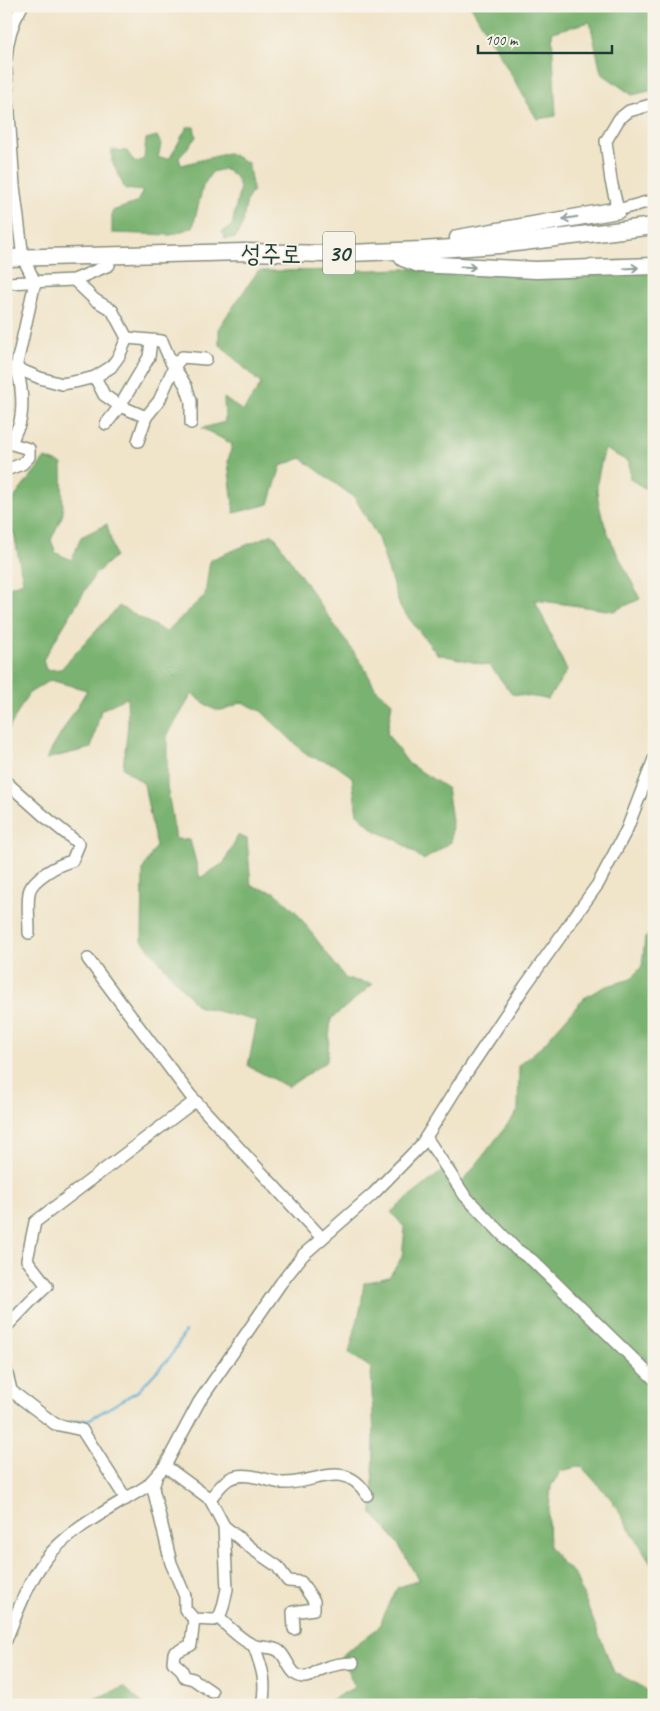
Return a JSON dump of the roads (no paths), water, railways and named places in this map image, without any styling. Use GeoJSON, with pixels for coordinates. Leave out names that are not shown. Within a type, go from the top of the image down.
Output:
{"type":"FeatureCollection","features":[{"type":"Feature","properties":{"kind":"highway"},"geometry":{"type":"LineString","coordinates":[[422,250],[437,242],[618,210]]}},
{"type":"Feature","properties":{"kind":"highway","name":"성주로"},"geometry":{"type":"LineString","coordinates":[[6,267],[15,260],[245,252],[326,254],[422,250],[499,245],[654,226]]}},
{"type":"Feature","properties":{"kind":"highway","name":"성주로"},"geometry":{"type":"LineString","coordinates":[[15,260],[109,264],[403,258],[538,247],[654,233]]}},
{"type":"Feature","properties":{"kind":"highway"},"geometry":{"type":"LineString","coordinates":[[403,258],[419,264],[536,270],[654,266]]}},
{"type":"Feature","properties":{"kind":"street"},"geometry":{"type":"LineString","coordinates":[[6,59],[7,42],[15,17],[22,6]]}},
{"type":"Feature","properties":{"kind":"street"},"geometry":{"type":"LineString","coordinates":[[6,70],[14,186],[15,260],[35,282]]}},
{"type":"Feature","properties":{"kind":"street"},"geometry":{"type":"LineString","coordinates":[[654,104],[629,111],[619,119],[606,141],[611,181],[618,210],[654,200]]}},
{"type":"Feature","properties":{"kind":"street"},"geometry":{"type":"LineString","coordinates":[[6,283],[74,280],[109,264]]}},
{"type":"Feature","properties":{"kind":"street"},"geometry":{"type":"LineString","coordinates":[[74,280],[95,300],[112,310],[128,338]]}},
{"type":"Feature","properties":{"kind":"street"},"geometry":{"type":"LineString","coordinates":[[11,369],[35,282]]}},
{"type":"Feature","properties":{"kind":"street"},"geometry":{"type":"LineString","coordinates":[[11,369],[62,384],[95,377],[111,367],[128,338]]}},
{"type":"Feature","properties":{"kind":"street"},"geometry":{"type":"LineString","coordinates":[[128,338],[162,342],[186,386],[191,401],[191,424]]}},
{"type":"Feature","properties":{"kind":"street"},"geometry":{"type":"LineString","coordinates":[[106,424],[120,406],[149,357],[151,341]]}},
{"type":"Feature","properties":{"kind":"street"},"geometry":{"type":"LineString","coordinates":[[138,441],[146,417],[159,401],[174,367],[182,358],[206,359]]}},
{"type":"Feature","properties":{"kind":"street"},"geometry":{"type":"LineString","coordinates":[[6,470],[22,464],[29,457],[29,449],[12,444],[19,424],[21,382],[11,369]]}},
{"type":"Feature","properties":{"kind":"street"},"geometry":{"type":"LineString","coordinates":[[95,377],[104,395],[120,406],[146,417]]}},
{"type":"Feature","properties":{"kind":"street"},"geometry":{"type":"LineString","coordinates":[[6,1640],[34,1576],[50,1554],[74,1532],[147,1486],[156,1478],[165,1466],[199,1402],[281,1283],[303,1255],[373,1194],[421,1145],[461,1081],[520,994],[598,884],[628,829],[654,759]]}},
{"type":"Feature","properties":{"kind":"street"},"geometry":{"type":"LineString","coordinates":[[6,782],[79,844],[72,861],[62,864],[38,879],[29,891],[29,933]]}},
{"type":"Feature","properties":{"kind":"street"},"geometry":{"type":"LineString","coordinates":[[88,958],[195,1101],[322,1238]]}},
{"type":"Feature","properties":{"kind":"street"},"geometry":{"type":"LineString","coordinates":[[6,1327],[47,1286],[28,1260],[36,1222],[195,1101]]}},
{"type":"Feature","properties":{"kind":"street"},"geometry":{"type":"LineString","coordinates":[[426,1137],[465,1196],[516,1249],[532,1260],[654,1379]]}},
{"type":"Feature","properties":{"kind":"street"},"geometry":{"type":"LineString","coordinates":[[6,1370],[9,1389],[55,1424],[82,1430],[126,1499]]}},
{"type":"Feature","properties":{"kind":"street"},"geometry":{"type":"LineString","coordinates":[[165,1466],[210,1499],[224,1526],[277,1566],[288,1581],[301,1582],[314,1601],[314,1609],[293,1612],[294,1630]]}},
{"type":"Feature","properties":{"kind":"street"},"geometry":{"type":"LineString","coordinates":[[210,1499],[228,1480],[239,1476],[285,1483],[328,1474],[355,1481],[362,1486],[368,1495]]}},
{"type":"Feature","properties":{"kind":"street"},"geometry":{"type":"LineString","coordinates":[[156,1478],[153,1488],[171,1563],[185,1596],[185,1609],[194,1619],[214,1620],[219,1618]]}},
{"type":"Feature","properties":{"kind":"street"},"geometry":{"type":"LineString","coordinates":[[219,1618],[227,1589],[224,1526]]}},
{"type":"Feature","properties":{"kind":"street"},"geometry":{"type":"LineString","coordinates":[[219,1618],[254,1646],[270,1647],[279,1651],[298,1677],[306,1677],[339,1664],[353,1663]]}},
{"type":"Feature","properties":{"kind":"street"},"geometry":{"type":"LineString","coordinates":[[194,1619],[191,1645],[174,1653],[173,1662],[181,1668],[185,1677],[212,1692]]}},
{"type":"Feature","properties":{"kind":"street"},"geometry":{"type":"LineString","coordinates":[[254,1646],[264,1678],[265,1690],[262,1705]]}},
{"type":"Feature","properties":{"kind":"waterway"},"geometry":{"type":"LineString","coordinates":[[70,1422],[90,1419],[138,1391],[171,1356],[185,1332]]}}]}
